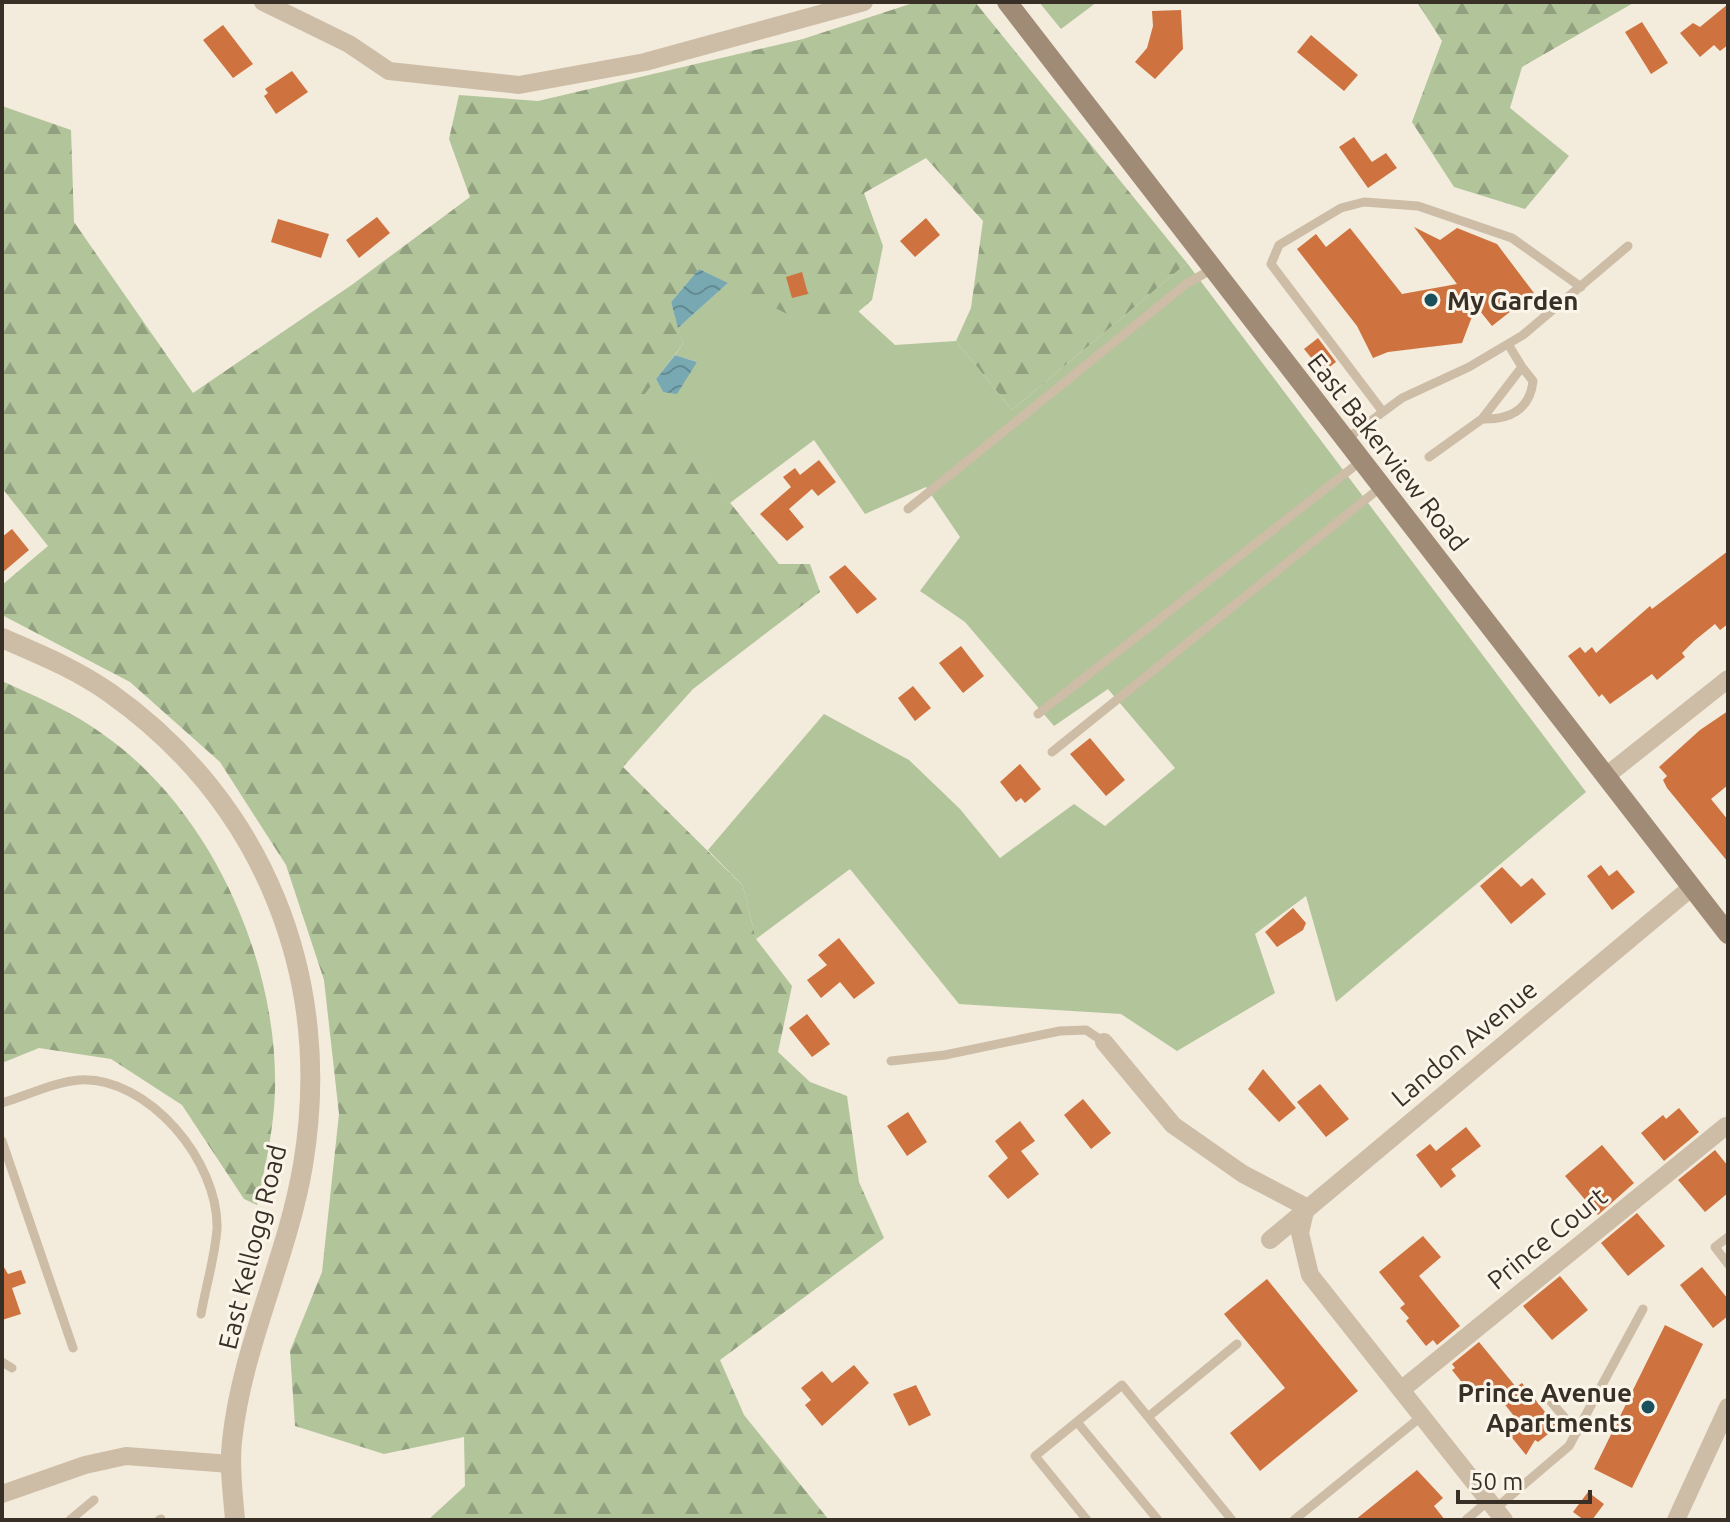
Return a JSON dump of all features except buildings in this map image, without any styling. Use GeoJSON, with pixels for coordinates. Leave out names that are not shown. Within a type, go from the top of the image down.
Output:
{"type":"FeatureCollection","features":[{"type":"Feature","properties":{"kind":"main road","name":"East Bakerview Road"},"geometry":{"type":"LineString","coordinates":[[1007,2],[1728,934]]}},
{"type":"Feature","properties":{"kind":"street"},"geometry":{"type":"LineString","coordinates":[[263,2],[349,44],[389,71],[519,85],[645,62],[864,2]]}},
{"type":"Feature","properties":{"kind":"street","name":"East Kellogg Road"},"geometry":{"type":"LineString","coordinates":[[2,638],[59,662],[110,693],[197,770],[257,858],[298,956],[313,1065],[303,1166],[286,1236],[257,1325],[236,1420],[230,1464],[235,1520]]}},
{"type":"Feature","properties":{"kind":"street"},"geometry":{"type":"LineString","coordinates":[[1606,776],[1728,679]]}},
{"type":"Feature","properties":{"kind":"street","name":"Landon Avenue"},"geometry":{"type":"LineString","coordinates":[[1270,1240],[1692,887]]}},
{"type":"Feature","properties":{"kind":"street"},"geometry":{"type":"LineString","coordinates":[[1104,1042],[1173,1125],[1243,1174],[1306,1207],[1300,1233],[1310,1275],[1496,1510]]}},
{"type":"Feature","properties":{"kind":"street","name":"Prince Court"},"geometry":{"type":"LineString","coordinates":[[1401,1390],[1726,1126]]}},
{"type":"Feature","properties":{"kind":"street"},"geometry":{"type":"LineString","coordinates":[[1676,1520],[1728,1407]]}},
{"type":"Feature","properties":{"kind":"street"},"geometry":{"type":"LineString","coordinates":[[2,1494],[85,1465],[126,1456],[230,1464]]}},
{"type":"Feature","properties":{"kind":"lane"},"geometry":{"type":"LineString","coordinates":[[1383,412],[1271,264],[1279,245],[1341,208],[1364,202],[1418,206],[1512,238],[1581,287]]}},
{"type":"Feature","properties":{"kind":"lane"},"geometry":{"type":"LineString","coordinates":[[1345,440],[1402,398],[1508,344],[1628,246]]}},
{"type":"Feature","properties":{"kind":"lane"},"geometry":{"type":"LineString","coordinates":[[908,509],[1186,284],[1214,268]]}},
{"type":"Feature","properties":{"kind":"lane"},"geometry":{"type":"LineString","coordinates":[[1482,419],[1504,419],[1519,410],[1531,395],[1533,381],[1508,344]]}},
{"type":"Feature","properties":{"kind":"lane"},"geometry":{"type":"LineString","coordinates":[[1429,457],[1482,419],[1522,367]]}},
{"type":"Feature","properties":{"kind":"lane"},"geometry":{"type":"LineString","coordinates":[[1038,714],[1361,461]]}},
{"type":"Feature","properties":{"kind":"lane"},"geometry":{"type":"LineString","coordinates":[[1052,752],[1381,487]]}},
{"type":"Feature","properties":{"kind":"lane"},"geometry":{"type":"LineString","coordinates":[[891,1061],[945,1055],[1060,1031],[1086,1030],[1104,1042]]}},
{"type":"Feature","properties":{"kind":"lane"},"geometry":{"type":"LineString","coordinates":[[2,1103],[76,1080],[93,1081],[150,1102],[191,1148],[211,1190],[217,1228],[201,1314]]}},
{"type":"Feature","properties":{"kind":"lane"},"geometry":{"type":"LineString","coordinates":[[2,1141],[73,1348]]}},
{"type":"Feature","properties":{"kind":"lane"},"geometry":{"type":"LineString","coordinates":[[1728,1237],[1715,1247],[1728,1264]]}},
{"type":"Feature","properties":{"kind":"lane"},"geometry":{"type":"LineString","coordinates":[[1466,1520],[1496,1510],[1569,1446],[1643,1309]]}},
{"type":"Feature","properties":{"kind":"lane"},"geometry":{"type":"LineString","coordinates":[[1148,1417],[1237,1344]]}},
{"type":"Feature","properties":{"kind":"lane"},"geometry":{"type":"LineString","coordinates":[[2,1362],[12,1368]]}},
{"type":"Feature","properties":{"kind":"lane"},"geometry":{"type":"LineString","coordinates":[[1087,1520],[1035,1456],[1122,1385],[1232,1520]]}},
{"type":"Feature","properties":{"kind":"lane"},"geometry":{"type":"LineString","coordinates":[[1546,1396],[1577,1432]]}},
{"type":"Feature","properties":{"kind":"lane"},"geometry":{"type":"LineString","coordinates":[[1294,1520],[1422,1416]]}},
{"type":"Feature","properties":{"kind":"lane"},"geometry":{"type":"LineString","coordinates":[[1077,1422],[1158,1520]]}},
{"type":"Feature","properties":{"kind":"lane"},"geometry":{"type":"LineString","coordinates":[[70,1520],[94,1500]]}},
{"type":"Feature","properties":{"kind":"green space"},"geometry":{"type":"Polygon","coordinates":[[[916,2],[975,2],[1187,263],[1012,410],[956,341],[971,308],[983,221],[926,158],[864,193],[883,246],[872,300],[830,336],[699,269],[671,302],[683,344],[644,395],[779,564],[810,564],[820,592],[693,689],[623,767],[743,886],[756,939],[792,986],[778,1052],[810,1082],[847,1096],[859,1182],[884,1238],[720,1360],[744,1415],[829,1520],[428,1520],[465,1486],[464,1437],[384,1454],[295,1426],[290,1351],[322,1272],[339,1114],[324,980],[286,865],[220,762],[130,682],[2,615],[2,585],[48,546],[2,488],[2,106],[71,130],[74,222],[193,393],[353,284],[470,197],[449,139],[459,95],[538,101],[803,39],[916,2]]]}},
{"type":"Feature","properties":{"kind":"green space"},"geometry":{"type":"Polygon","coordinates":[[[1039,2],[1097,2],[1061,29],[1039,2]]]}},
{"type":"Feature","properties":{"kind":"green space"},"geometry":{"type":"Polygon","coordinates":[[[1417,2],[1635,2],[1522,67],[1510,108],[1569,156],[1525,209],[1454,187],[1412,122],[1442,41],[1417,2]]]}},
{"type":"Feature","properties":{"kind":"green space"},"geometry":{"type":"Polygon","coordinates":[[[1187,263],[1586,792],[1336,1002],[1306,896],[1255,934],[1275,993],[1177,1051],[1121,1014],[959,1004],[850,869],[756,939],[743,886],[708,850],[824,714],[909,760],[960,809],[1000,858],[1074,804],[1105,826],[1175,768],[1108,689],[1054,726],[965,622],[920,591],[960,537],[926,487],[865,514],[814,440],[730,503],[643,395],[656,379],[663,392],[697,362],[675,355],[683,344],[678,328],[728,283],[830,335],[858,311],[895,345],[956,341],[1012,410],[1187,263]]]}},
{"type":"Feature","properties":{"kind":"green space"},"geometry":{"type":"Polygon","coordinates":[[[2,681],[80,719],[142,766],[176,804],[206,846],[231,892],[265,991],[273,1041],[273,1119],[257,1205],[244,1199],[182,1105],[111,1059],[39,1048],[2,1063],[2,681]]]}},
{"type":"Feature","properties":{"kind":"water"},"geometry":{"type":"Polygon","coordinates":[[[699,269],[728,283],[678,328],[671,302],[699,269]]]}},
{"type":"Feature","properties":{"kind":"water"},"geometry":{"type":"Polygon","coordinates":[[[675,355],[697,362],[677,394],[663,392],[656,379],[675,355]]]}},
{"type":"Feature","properties":{"kind":"place","name":"My Garden"},"geometry":{"type":"Point","coordinates":[1431,300]}},
{"type":"Feature","properties":{"kind":"place","name":"Prince Avenue Apartments"},"geometry":{"type":"Point","coordinates":[1648,1407]}}]}
